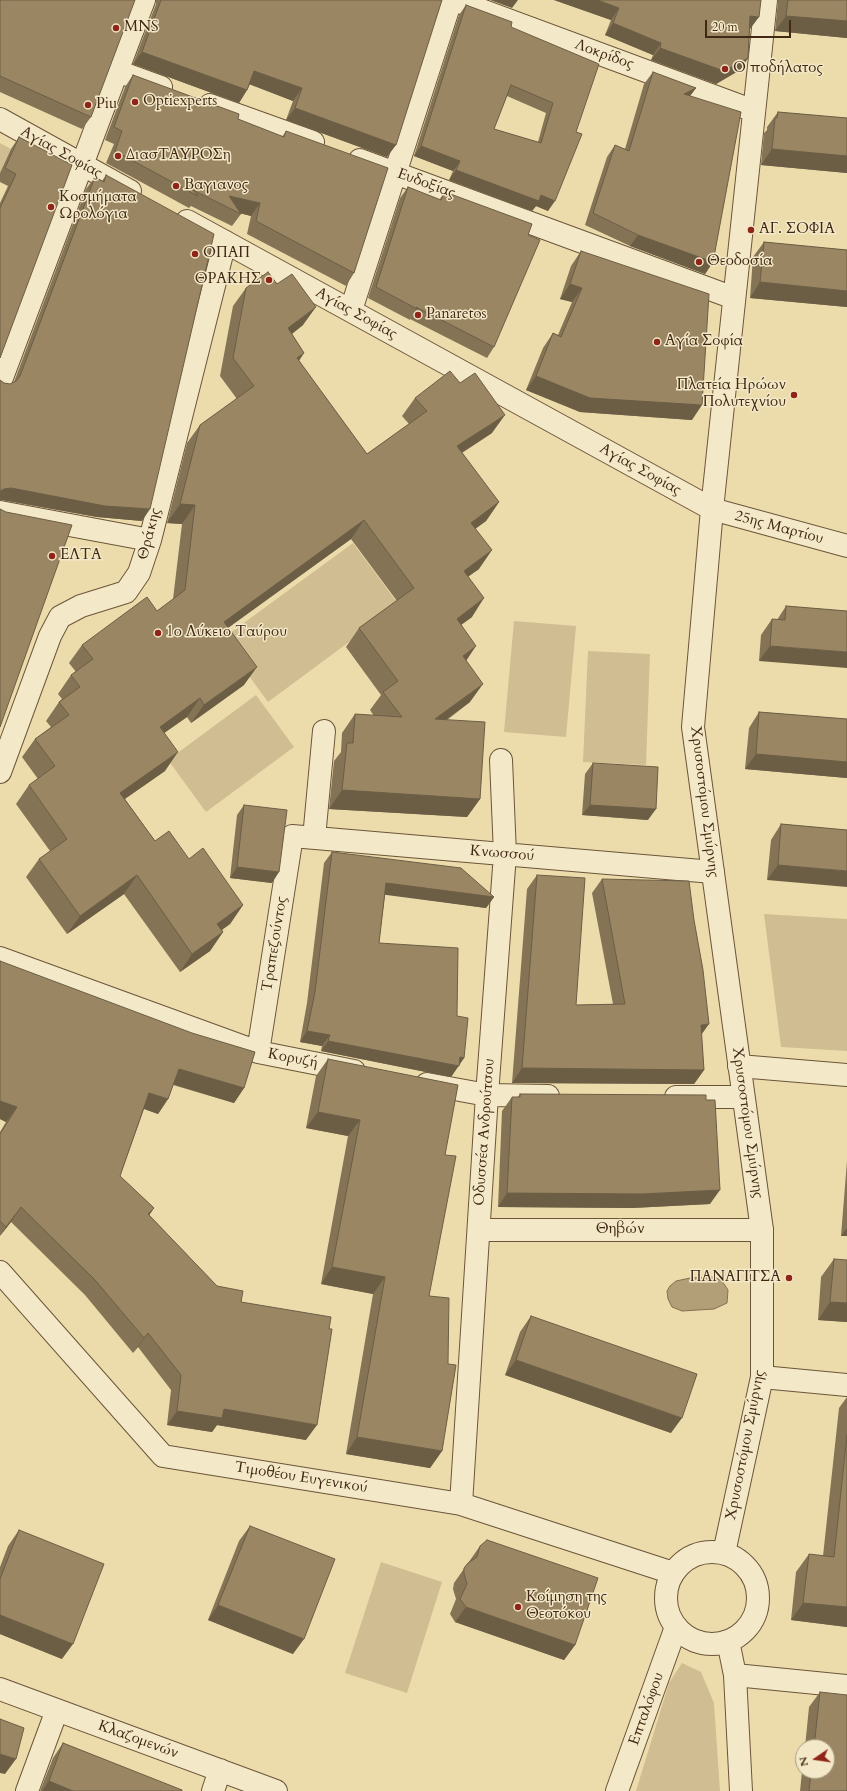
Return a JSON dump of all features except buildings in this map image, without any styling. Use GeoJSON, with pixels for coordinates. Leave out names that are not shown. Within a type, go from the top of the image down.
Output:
{"type":"FeatureCollection","features":[{"type":"Feature","properties":{"kind":"street"},"geometry":{"type":"LineString","coordinates":[[0,383],[144,0]]}},
{"type":"Feature","properties":{"kind":"street"},"geometry":{"type":"LineString","coordinates":[[351,310],[451,0]]}},
{"type":"Feature","properties":{"kind":"street","name":"Λοκρίδος"},"geometry":{"type":"LineString","coordinates":[[454,0],[754,111]]}},
{"type":"Feature","properties":{"kind":"street","name":"Χρυσοστόμου Σμύρνης"},"geometry":{"type":"LineString","coordinates":[[724,1553],[762,1377],[762,1230],[693,727],[712,509],[766,0]]}},
{"type":"Feature","properties":{"kind":"street","name":"Ευδοξίας"},"geometry":{"type":"LineString","coordinates":[[118,71],[734,298]]}},
{"type":"Feature","properties":{"kind":"street","name":"Αγίας Σοφίας"},"geometry":{"type":"LineString","coordinates":[[0,119],[149,201]]}},
{"type":"Feature","properties":{"kind":"street","name":"Αγίας Σοφίας"},"geometry":{"type":"LineString","coordinates":[[170,212],[712,509]]}},
{"type":"Feature","properties":{"kind":"street","name":"Θράκης"},"geometry":{"type":"LineString","coordinates":[[0,772],[50,636],[60,617],[81,606],[126,592],[139,573],[150,540],[225,242]]}},
{"type":"Feature","properties":{"kind":"street","name":"25ης Μαρτίου"},"geometry":{"type":"LineString","coordinates":[[712,509],[847,546]]}},
{"type":"Feature","properties":{"kind":"street"},"geometry":{"type":"LineString","coordinates":[[0,512],[150,540]]}},
{"type":"Feature","properties":{"kind":"street"},"geometry":{"type":"LineString","coordinates":[[314,838],[324,731]]}},
{"type":"Feature","properties":{"kind":"street","name":"Οδυσσέα Ανδρούτσου"},"geometry":{"type":"LineString","coordinates":[[461,1504],[504,854],[501,760]]}},
{"type":"Feature","properties":{"kind":"street","name":"Κνωσσού"},"geometry":{"type":"LineString","coordinates":[[292,836],[713,872]]}},
{"type":"Feature","properties":{"kind":"street","name":"Τραπεζούντος"},"geometry":{"type":"LineString","coordinates":[[258,1052],[292,836]]}},
{"type":"Feature","properties":{"kind":"street","name":"Κορυζή"},"geometry":{"type":"LineString","coordinates":[[0,958],[258,1052],[372,1074]]}},
{"type":"Feature","properties":{"kind":"street"},"geometry":{"type":"LineString","coordinates":[[739,1066],[847,1075]]}},
{"type":"Feature","properties":{"kind":"street"},"geometry":{"type":"LineString","coordinates":[[410,1081],[487,1096],[567,1096]]}},
{"type":"Feature","properties":{"kind":"street"},"geometry":{"type":"LineString","coordinates":[[655,1096],[743,1097]]}},
{"type":"Feature","properties":{"kind":"street","name":"Θηβών"},"geometry":{"type":"LineString","coordinates":[[479,1230],[762,1230]]}},
{"type":"Feature","properties":{"kind":"street","name":"Τιμοθέου Ευγενικού"},"geometry":{"type":"LineString","coordinates":[[0,1272],[163,1456],[461,1504],[673,1573]]}},
{"type":"Feature","properties":{"kind":"street"},"geometry":{"type":"LineString","coordinates":[[762,1377],[847,1385]]}},
{"type":"Feature","properties":{"kind":"street"},"geometry":{"type":"LineString","coordinates":[[709,1551],[724,1553],[739,1560],[750,1572],[757,1587],[757,1604],[752,1620],[742,1632],[728,1641],[714,1644],[700,1642],[687,1636],[676,1627],[669,1614],[666,1600],[667,1586],[673,1573],[682,1562],[695,1554],[709,1551]]}},
{"type":"Feature","properties":{"kind":"street","name":"Επταλόφου"},"geometry":{"type":"LineString","coordinates":[[617,1791],[676,1627]]}},
{"type":"Feature","properties":{"kind":"street"},"geometry":{"type":"LineString","coordinates":[[728,1641],[735,1674],[741,1791]]}},
{"type":"Feature","properties":{"kind":"street"},"geometry":{"type":"LineString","coordinates":[[735,1674],[847,1686]]}},
{"type":"Feature","properties":{"kind":"street","name":"Κλαζομενών"},"geometry":{"type":"LineString","coordinates":[[0,1689],[276,1791]]}},
{"type":"Feature","properties":{"kind":"street"},"geometry":{"type":"LineString","coordinates":[[27,1791],[57,1710]]}},
{"type":"Feature","properties":{"kind":"street"},"geometry":{"type":"LineString","coordinates":[[212,1791],[220,1770]]}},
{"type":"Feature","properties":{"kind":"shaded area"},"geometry":{"type":"Polygon","coordinates":[[[0,143],[11,149],[0,173],[0,143]]]}},
{"type":"Feature","properties":{"kind":"shaded area"},"geometry":{"type":"Polygon","coordinates":[[[353,543],[399,605],[268,702],[222,639],[353,543]]]}},
{"type":"Feature","properties":{"kind":"shaded area"},"geometry":{"type":"Polygon","coordinates":[[[514,621],[576,626],[566,737],[504,732],[514,621]]]}},
{"type":"Feature","properties":{"kind":"shaded area"},"geometry":{"type":"Polygon","coordinates":[[[588,651],[650,654],[646,765],[583,762],[588,651]]]}},
{"type":"Feature","properties":{"kind":"shaded area"},"geometry":{"type":"Polygon","coordinates":[[[256,695],[294,747],[206,812],[168,760],[256,695]]]}},
{"type":"Feature","properties":{"kind":"shaded area"},"geometry":{"type":"Polygon","coordinates":[[[764,914],[847,919],[847,1051],[781,1047],[764,914]]]}},
{"type":"Feature","properties":{"kind":"shaded area"},"geometry":{"type":"Polygon","coordinates":[[[714,1277],[722,1281],[728,1290],[727,1303],[714,1309],[682,1311],[672,1307],[668,1299],[667,1291],[676,1281],[690,1278],[714,1277]]]}},
{"type":"Feature","properties":{"kind":"shaded area"},"geometry":{"type":"Polygon","coordinates":[[[381,1562],[442,1582],[407,1693],[345,1673],[381,1562]]]}},
{"type":"Feature","properties":{"kind":"shaded area"},"geometry":{"type":"Polygon","coordinates":[[[682,1663],[701,1672],[714,1703],[720,1791],[636,1791],[669,1683],[682,1663]]]}},
{"type":"Feature","properties":{"kind":"place","name":"MNS"},"geometry":{"type":"Point","coordinates":[116,28]}},
{"type":"Feature","properties":{"kind":"place","name":"Ο ποδήλατος"},"geometry":{"type":"Point","coordinates":[725,69]}},
{"type":"Feature","properties":{"kind":"place","name":"Optiexperts"},"geometry":{"type":"Point","coordinates":[135,102]}},
{"type":"Feature","properties":{"kind":"place","name":"Piu"},"geometry":{"type":"Point","coordinates":[88,105]}},
{"type":"Feature","properties":{"kind":"place","name":"ΔιασΤΑΥΡΟΣη"},"geometry":{"type":"Point","coordinates":[118,156]}},
{"type":"Feature","properties":{"kind":"place","name":"Βαγιανος"},"geometry":{"type":"Point","coordinates":[176,186]}},
{"type":"Feature","properties":{"kind":"place","name":"Κοσμήματα Ωρολόγια"},"geometry":{"type":"Point","coordinates":[51,207]}},
{"type":"Feature","properties":{"kind":"place","name":"ΑΓ. ΣΟΦΙΑ"},"geometry":{"type":"Point","coordinates":[751,230]}},
{"type":"Feature","properties":{"kind":"place","name":"ΟΠΑΠ"},"geometry":{"type":"Point","coordinates":[195,254]}},
{"type":"Feature","properties":{"kind":"place","name":"Θεοδοσία"},"geometry":{"type":"Point","coordinates":[699,262]}},
{"type":"Feature","properties":{"kind":"place","name":"ΘΡΑΚΗΣ"},"geometry":{"type":"Point","coordinates":[269,280]}},
{"type":"Feature","properties":{"kind":"place","name":"Panaretos"},"geometry":{"type":"Point","coordinates":[418,315]}},
{"type":"Feature","properties":{"kind":"place","name":"Αγία Σοφία"},"geometry":{"type":"Point","coordinates":[657,342]}},
{"type":"Feature","properties":{"kind":"place","name":"Πλατεία Ηρώων Πολυτεχνίου"},"geometry":{"type":"Point","coordinates":[794,395]}},
{"type":"Feature","properties":{"kind":"place","name":"ΕΛΤΑ"},"geometry":{"type":"Point","coordinates":[52,556]}},
{"type":"Feature","properties":{"kind":"place","name":"1ο Λύκειο Ταύρου"},"geometry":{"type":"Point","coordinates":[158,633]}},
{"type":"Feature","properties":{"kind":"place","name":"ΠΑΝΑΓΙΤΣΑ"},"geometry":{"type":"Point","coordinates":[789,1278]}},
{"type":"Feature","properties":{"kind":"place","name":"Κοίμηση της Θεοτόκου"},"geometry":{"type":"Point","coordinates":[518,1607]}}]}
